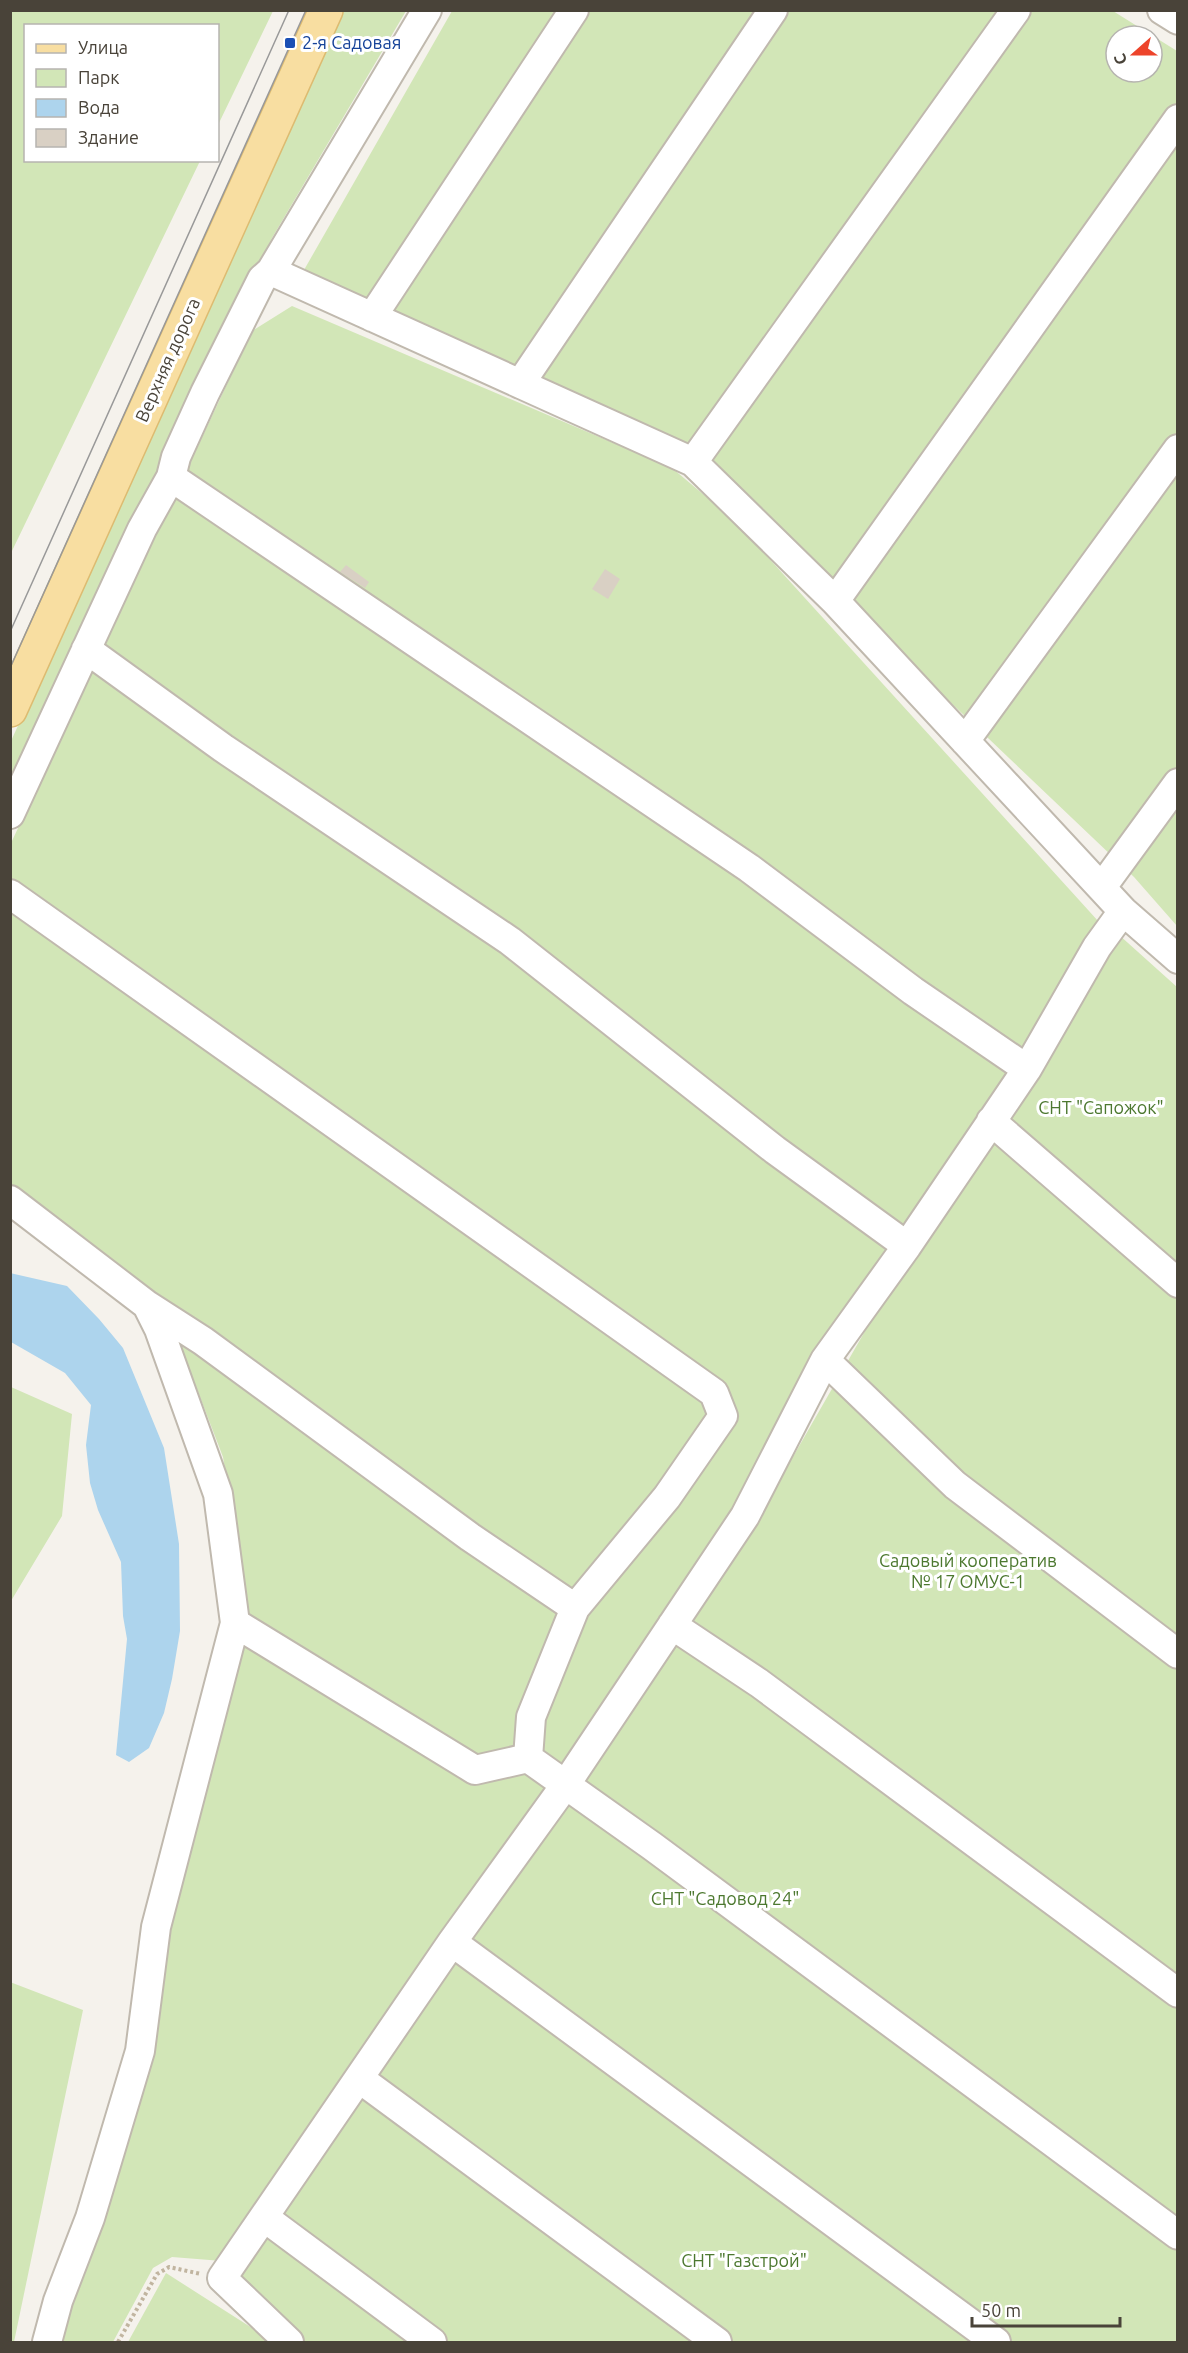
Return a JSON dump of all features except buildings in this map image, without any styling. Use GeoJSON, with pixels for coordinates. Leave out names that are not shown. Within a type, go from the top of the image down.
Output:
{"type":"FeatureCollection","features":[{"type":"Feature","properties":{"kind":"main road","name":"Верхняя дорога"},"geometry":{"type":"LineString","coordinates":[[10,710],[326,10]]}},
{"type":"Feature","properties":{"kind":"street"},"geometry":{"type":"LineString","coordinates":[[10,814],[142,529],[171,477],[176,457],[205,393],[262,279],[271,271],[427,10]]}},
{"type":"Feature","properties":{"kind":"street"},"geometry":{"type":"LineString","coordinates":[[372,317],[574,10]]}},
{"type":"Feature","properties":{"kind":"street"},"geometry":{"type":"LineString","coordinates":[[520,384],[773,10]]}},
{"type":"Feature","properties":{"kind":"street"},"geometry":{"type":"LineString","coordinates":[[693,462],[1016,10]]}},
{"type":"Feature","properties":{"kind":"street"},"geometry":{"type":"LineString","coordinates":[[1162,10],[1178,20]]}},
{"type":"Feature","properties":{"kind":"street"},"geometry":{"type":"LineString","coordinates":[[835,601],[1178,120]]}},
{"type":"Feature","properties":{"kind":"street"},"geometry":{"type":"LineString","coordinates":[[271,271],[693,462],[835,601],[1123,911],[1178,959]]}},
{"type":"Feature","properties":{"kind":"street"},"geometry":{"type":"LineString","coordinates":[[965,741],[1178,449]]}},
{"type":"Feature","properties":{"kind":"street"},"geometry":{"type":"LineString","coordinates":[[171,477],[730,855],[913,991],[1028,1069]]}},
{"type":"Feature","properties":{"kind":"street"},"geometry":{"type":"LineString","coordinates":[[86,649],[224,748],[510,941],[775,1150],[907,1246]]}},
{"type":"Feature","properties":{"kind":"street"},"geometry":{"type":"LineString","coordinates":[[1102,887],[1178,783]]}},
{"type":"Feature","properties":{"kind":"street"},"geometry":{"type":"LineString","coordinates":[[10,894],[714,1393],[723,1416],[667,1497],[575,1608],[531,1718],[528,1758]]}},
{"type":"Feature","properties":{"kind":"street"},"geometry":{"type":"LineString","coordinates":[[289,2343],[222,2278],[452,1942],[566,1784],[745,1516],[825,1360],[907,1246],[1028,1069],[1097,947],[1123,911]]}},
{"type":"Feature","properties":{"kind":"street"},"geometry":{"type":"LineString","coordinates":[[991,1121],[1178,1283]]}},
{"type":"Feature","properties":{"kind":"street"},"geometry":{"type":"LineString","coordinates":[[10,1200],[147,1305],[212,1347],[470,1537],[575,1608]]}},
{"type":"Feature","properties":{"kind":"street"},"geometry":{"type":"LineString","coordinates":[[47,2343],[58,2301],[90,2218],[140,2051],[156,1927],[235,1623],[218,1494],[159,1329],[147,1305]]}},
{"type":"Feature","properties":{"kind":"street"},"geometry":{"type":"LineString","coordinates":[[825,1360],[955,1485],[1178,1654]]}},
{"type":"Feature","properties":{"kind":"street"},"geometry":{"type":"LineString","coordinates":[[235,1623],[476,1770],[528,1758],[1178,2235]]}},
{"type":"Feature","properties":{"kind":"street"},"geometry":{"type":"LineString","coordinates":[[672,1625],[759,1683],[1178,1993]]}},
{"type":"Feature","properties":{"kind":"street"},"geometry":{"type":"LineString","coordinates":[[452,1942],[996,2343]]}},
{"type":"Feature","properties":{"kind":"street"},"geometry":{"type":"LineString","coordinates":[[360,2079],[717,2343]]}},
{"type":"Feature","properties":{"kind":"street"},"geometry":{"type":"LineString","coordinates":[[265,2217],[432,2343]]}},
{"type":"Feature","properties":{"kind":"path"},"geometry":{"type":"LineString","coordinates":[[118,2343],[157,2274],[169,2267],[222,2278]]}},
{"type":"Feature","properties":{"kind":"green space"},"geometry":{"type":"Polygon","coordinates":[[[11,10],[273,11],[219,123],[219,24],[24,24],[24,162],[200,162],[11,553],[11,10]]]}},
{"type":"Feature","properties":{"kind":"green space"},"geometry":{"type":"Polygon","coordinates":[[[343,11],[406,11],[272,238],[11,791],[11,741],[343,11]]]}},
{"type":"Feature","properties":{"kind":"green space"},"geometry":{"type":"Polygon","coordinates":[[[452,11],[1113,11],[1134,24],[1104,24],[1104,84],[1164,84],[1164,43],[1177,51],[1177,926],[1134,877],[843,600],[706,454],[304,270],[452,11]]]}},
{"type":"Feature","properties":{"kind":"green space"},"geometry":{"type":"Polygon","coordinates":[[[292,306],[672,468],[735,521],[1099,922],[987,1108],[779,1431],[666,1623],[222,2261],[172,2257],[153,2268],[113,2342],[55,2342],[249,1617],[223,1457],[190,1371],[147,1288],[11,1184],[11,843],[252,331],[292,306]]]}},
{"type":"Feature","properties":{"kind":"green space","name":"СНТ \"Сапожок\""},"geometry":{"type":"Polygon","coordinates":[[[1118,934],[1177,987],[1177,1274],[1002,1124],[1118,934]]]}},
{"type":"Feature","properties":{"kind":"green space","name":"Садовый кооператив № 17 ОМУС-1"},"geometry":{"type":"Polygon","coordinates":[[[996,1137],[1177,1292],[1177,1984],[691,1627],[705,1596],[794,1455],[892,1284],[996,1137]]]}},
{"type":"Feature","properties":{"kind":"green space"},"geometry":{"type":"Polygon","coordinates":[[[11,1387],[72,1414],[62,1516],[11,1601],[11,1387]]]}},
{"type":"Feature","properties":{"kind":"green space","name":"СНТ \"Садовод 24\""},"geometry":{"type":"Polygon","coordinates":[[[683,1637],[1177,2006],[1177,2342],[1012,2342],[464,1937],[667,1644],[683,1637]]]}},
{"type":"Feature","properties":{"kind":"green space","name":"СНТ \"Газстрой\""},"geometry":{"type":"Polygon","coordinates":[[[451,1956],[978,2342],[731,2342],[371,2076],[451,1956]]]}},
{"type":"Feature","properties":{"kind":"green space"},"geometry":{"type":"Polygon","coordinates":[[[10,1982],[83,2010],[14,2342],[10,2342],[10,1982]]]}},
{"type":"Feature","properties":{"kind":"green space"},"geometry":{"type":"Polygon","coordinates":[[[357,2092],[698,2342],[299,2342],[230,2276],[357,2092]]]}},
{"type":"Feature","properties":{"kind":"green space"},"geometry":{"type":"Polygon","coordinates":[[[166,2273],[274,2342],[128,2342],[166,2273]]]}},
{"type":"Feature","properties":{"kind":"water"},"geometry":{"type":"Polygon","coordinates":[[[10,1273],[67,1286],[99,1319],[123,1348],[164,1448],[179,1544],[180,1631],[164,1713],[149,1748],[129,1762],[116,1755],[127,1639],[123,1616],[121,1562],[98,1510],[90,1483],[86,1445],[91,1405],[65,1373],[11,1342],[10,1273]]]}},
{"type":"Feature","properties":{"kind":"tram line"},"geometry":{"type":"LineString","coordinates":[[10,632],[289,10]]}},
{"type":"Feature","properties":{"kind":"tram line"},"geometry":{"type":"LineString","coordinates":[[10,668],[306,10]]}},
{"type":"Feature","properties":{"kind":"place","name":"2-я Садовая"},"geometry":{"type":"Point","coordinates":[290,43]}}]}
